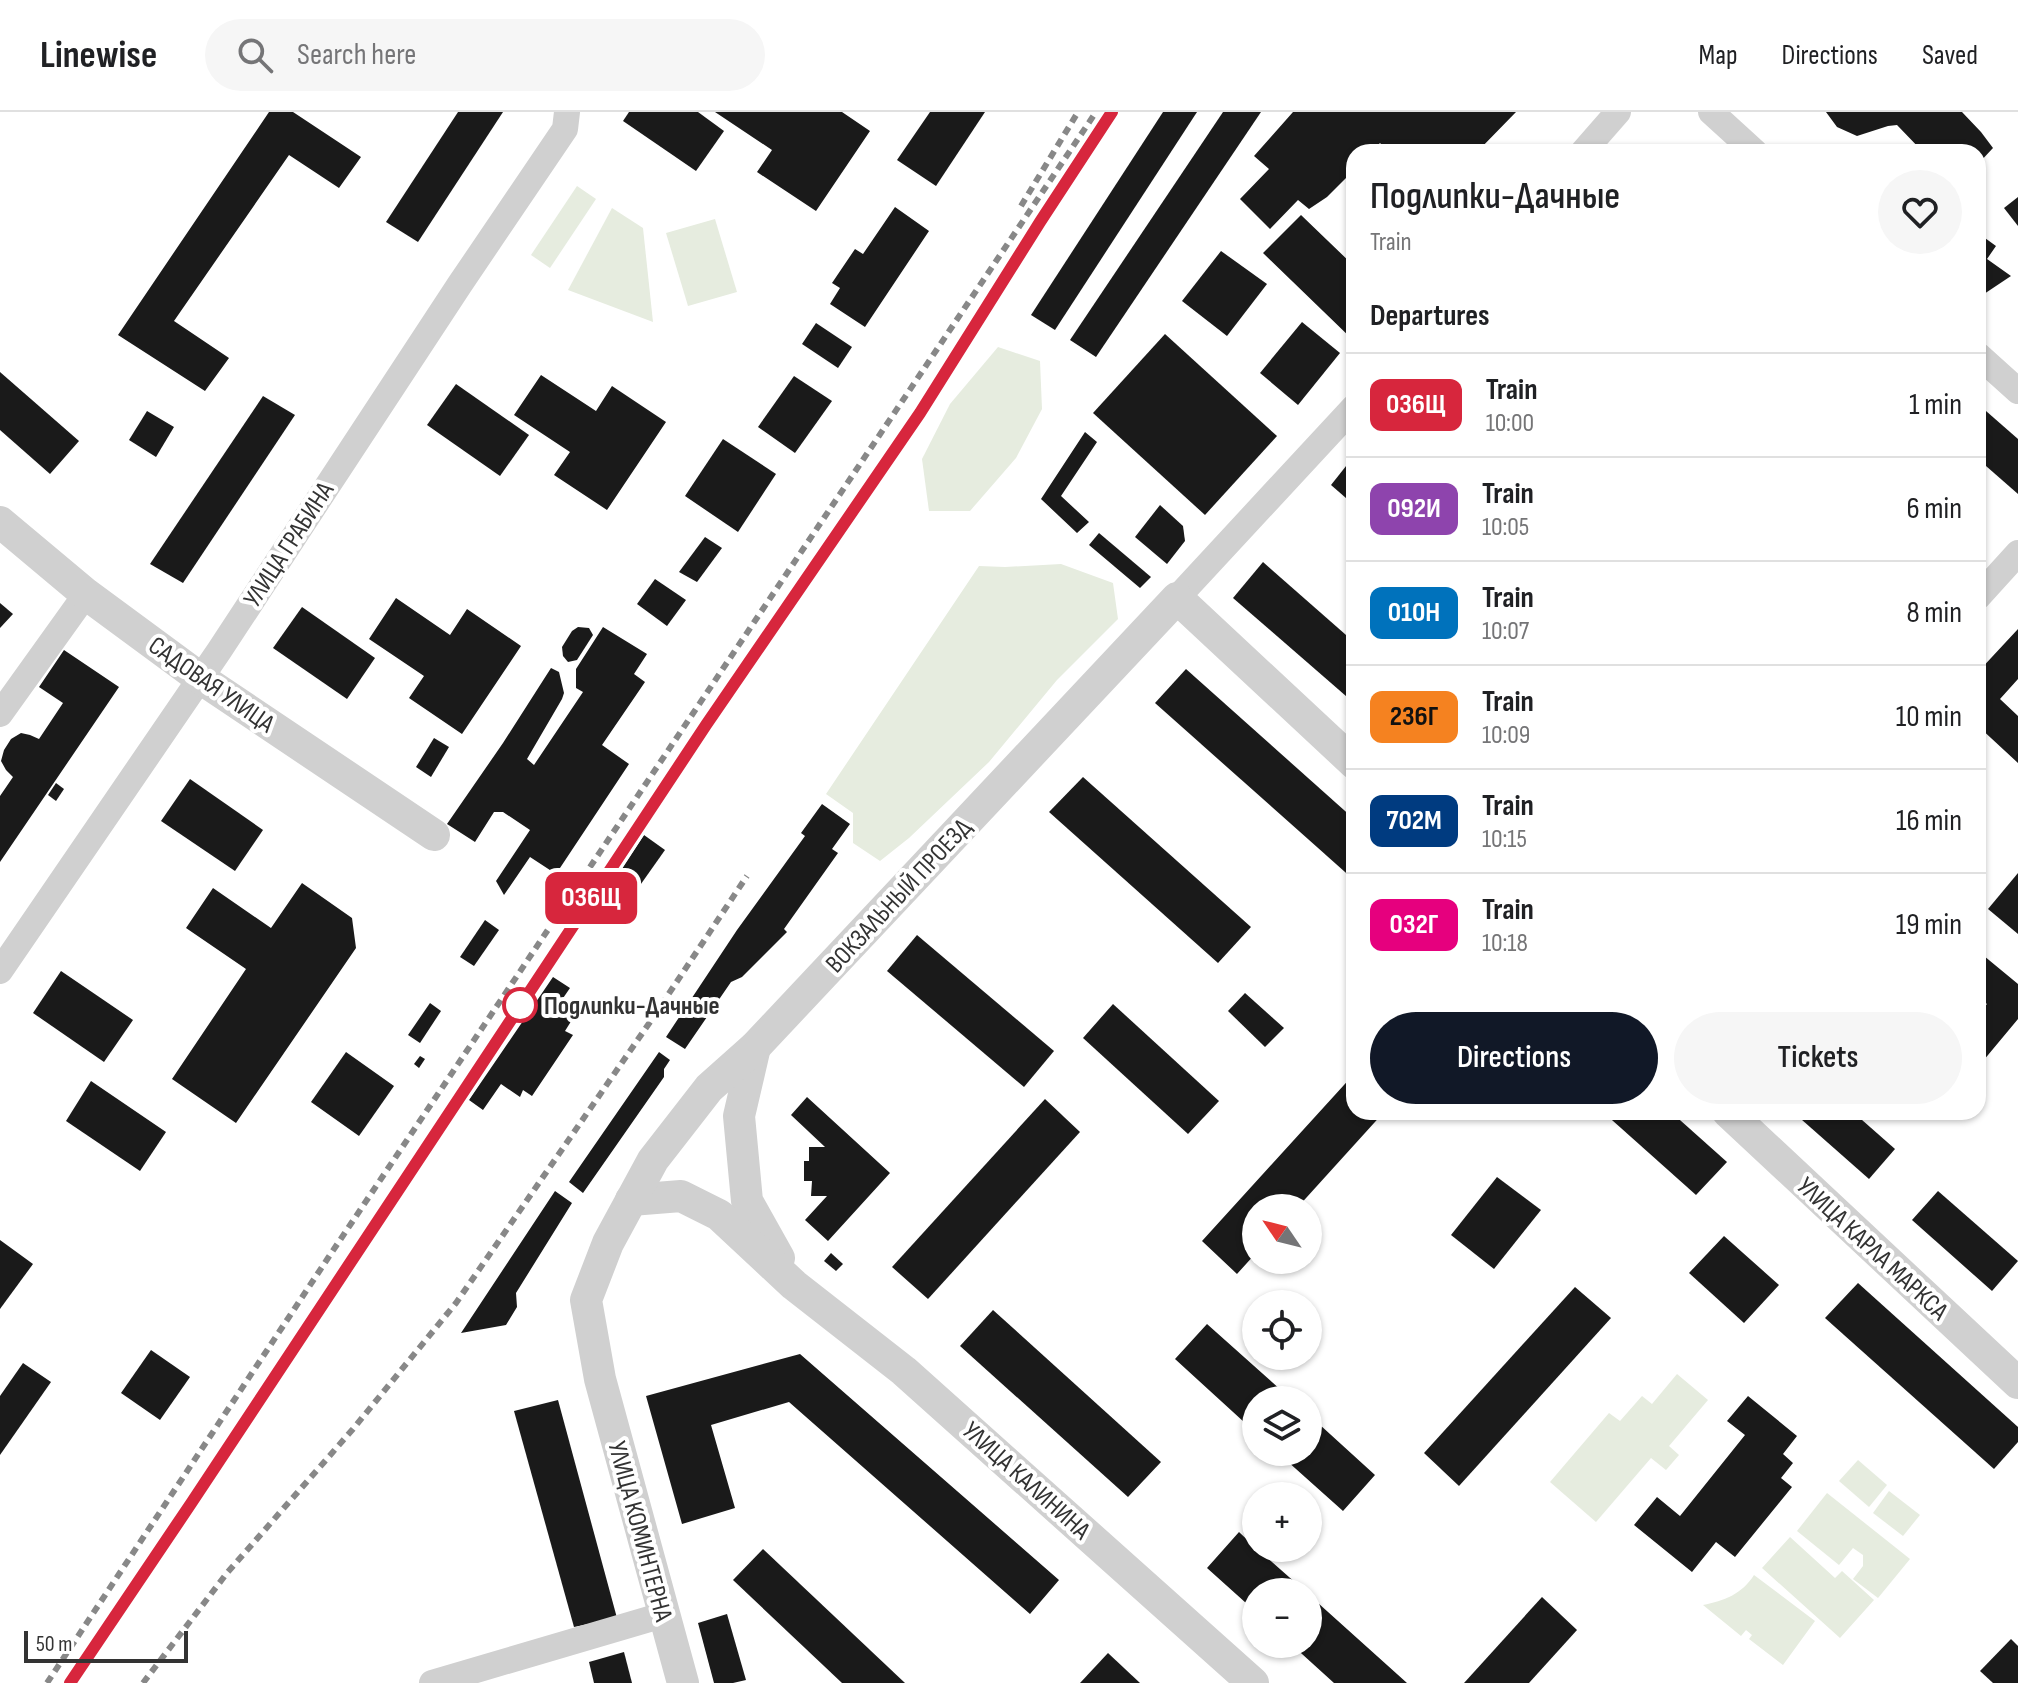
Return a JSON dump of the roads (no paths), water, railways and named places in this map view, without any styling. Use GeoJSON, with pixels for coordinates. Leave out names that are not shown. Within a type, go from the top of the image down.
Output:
{"type":"FeatureCollection","features":[{"type":"Feature","properties":{"kind":"street","name":"УЛИЦА ГРАБИНА"},"geometry":{"type":"LineString","coordinates":[[0,971],[200,678],[565,129],[567,112]]}},
{"type":"Feature","properties":{"kind":"street"},"geometry":{"type":"LineString","coordinates":[[1590,144],[1618,112]]}},
{"type":"Feature","properties":{"kind":"street"},"geometry":{"type":"LineString","coordinates":[[1711,112],[1746,144]]}},
{"type":"Feature","properties":{"kind":"street"},"geometry":{"type":"LineString","coordinates":[[1986,362],[2018,391]]}},
{"type":"Feature","properties":{"kind":"street"},"geometry":{"type":"LineString","coordinates":[[1346,416],[1177,598],[1346,756]]}},
{"type":"Feature","properties":{"kind":"street","name":"САДОВАЯ УЛИЦА"},"geometry":{"type":"LineString","coordinates":[[0,522],[86,594],[200,678],[434,835]]}},
{"type":"Feature","properties":{"kind":"street"},"geometry":{"type":"LineString","coordinates":[[1986,588],[2018,553]]}},
{"type":"Feature","properties":{"kind":"street"},"geometry":{"type":"LineString","coordinates":[[0,714],[86,594]]}},
{"type":"Feature","properties":{"kind":"street","name":"ВОКЗАЛЬНЫЙ ПРОЕЗД"},"geometry":{"type":"LineString","coordinates":[[631,1200],[653,1160],[709,1088],[755,1047],[1177,598]]}},
{"type":"Feature","properties":{"kind":"street"},"geometry":{"type":"LineString","coordinates":[[755,1047],[739,1116],[747,1201],[794,1285]]}},
{"type":"Feature","properties":{"kind":"street"},"geometry":{"type":"LineString","coordinates":[[709,1088],[739,1116]]}},
{"type":"Feature","properties":{"kind":"street","name":"УЛИЦА КАРЛА МАРКСА"},"geometry":{"type":"LineString","coordinates":[[1737,1120],[2018,1383]]}},
{"type":"Feature","properties":{"kind":"street","name":"УЛИЦА КАЛИНИНА"},"geometry":{"type":"LineString","coordinates":[[631,1200],[681,1196],[719,1215],[794,1285],[904,1371],[1253,1683]]}},
{"type":"Feature","properties":{"kind":"street","name":"УЛИЦА КОМИНТЕРНА"},"geometry":{"type":"LineString","coordinates":[[631,1200],[608,1243],[586,1300],[600,1379],[683,1683]]}},
{"type":"Feature","properties":{"kind":"street"},"geometry":{"type":"LineString","coordinates":[[432,1683],[663,1615]]}},
{"type":"Feature","properties":{"kind":"railway"},"geometry":{"type":"LineString","coordinates":[[1021,206],[1078,112]]}},
{"type":"Feature","properties":{"kind":"railway"},"geometry":{"type":"LineString","coordinates":[[47,1683],[1096,112]]}},
{"type":"Feature","properties":{"kind":"railway"},"geometry":{"type":"LineString","coordinates":[[70,1683],[723,700],[920,413],[1112,112]]}},
{"type":"Feature","properties":{"kind":"railway"},"geometry":{"type":"LineString","coordinates":[[143,1683],[227,1573],[353,1429],[456,1303],[747,876]]}},
{"type":"Feature","properties":{"kind":"train","name":"036Щ"},"geometry":{"type":"LineString","coordinates":[[70,1683],[780,614],[920,413],[1112,112]]}},
{"type":"Feature","properties":{"kind":"place","name":"Подлипки-Дачные"},"geometry":{"type":"Point","coordinates":[520,1005]}}]}
